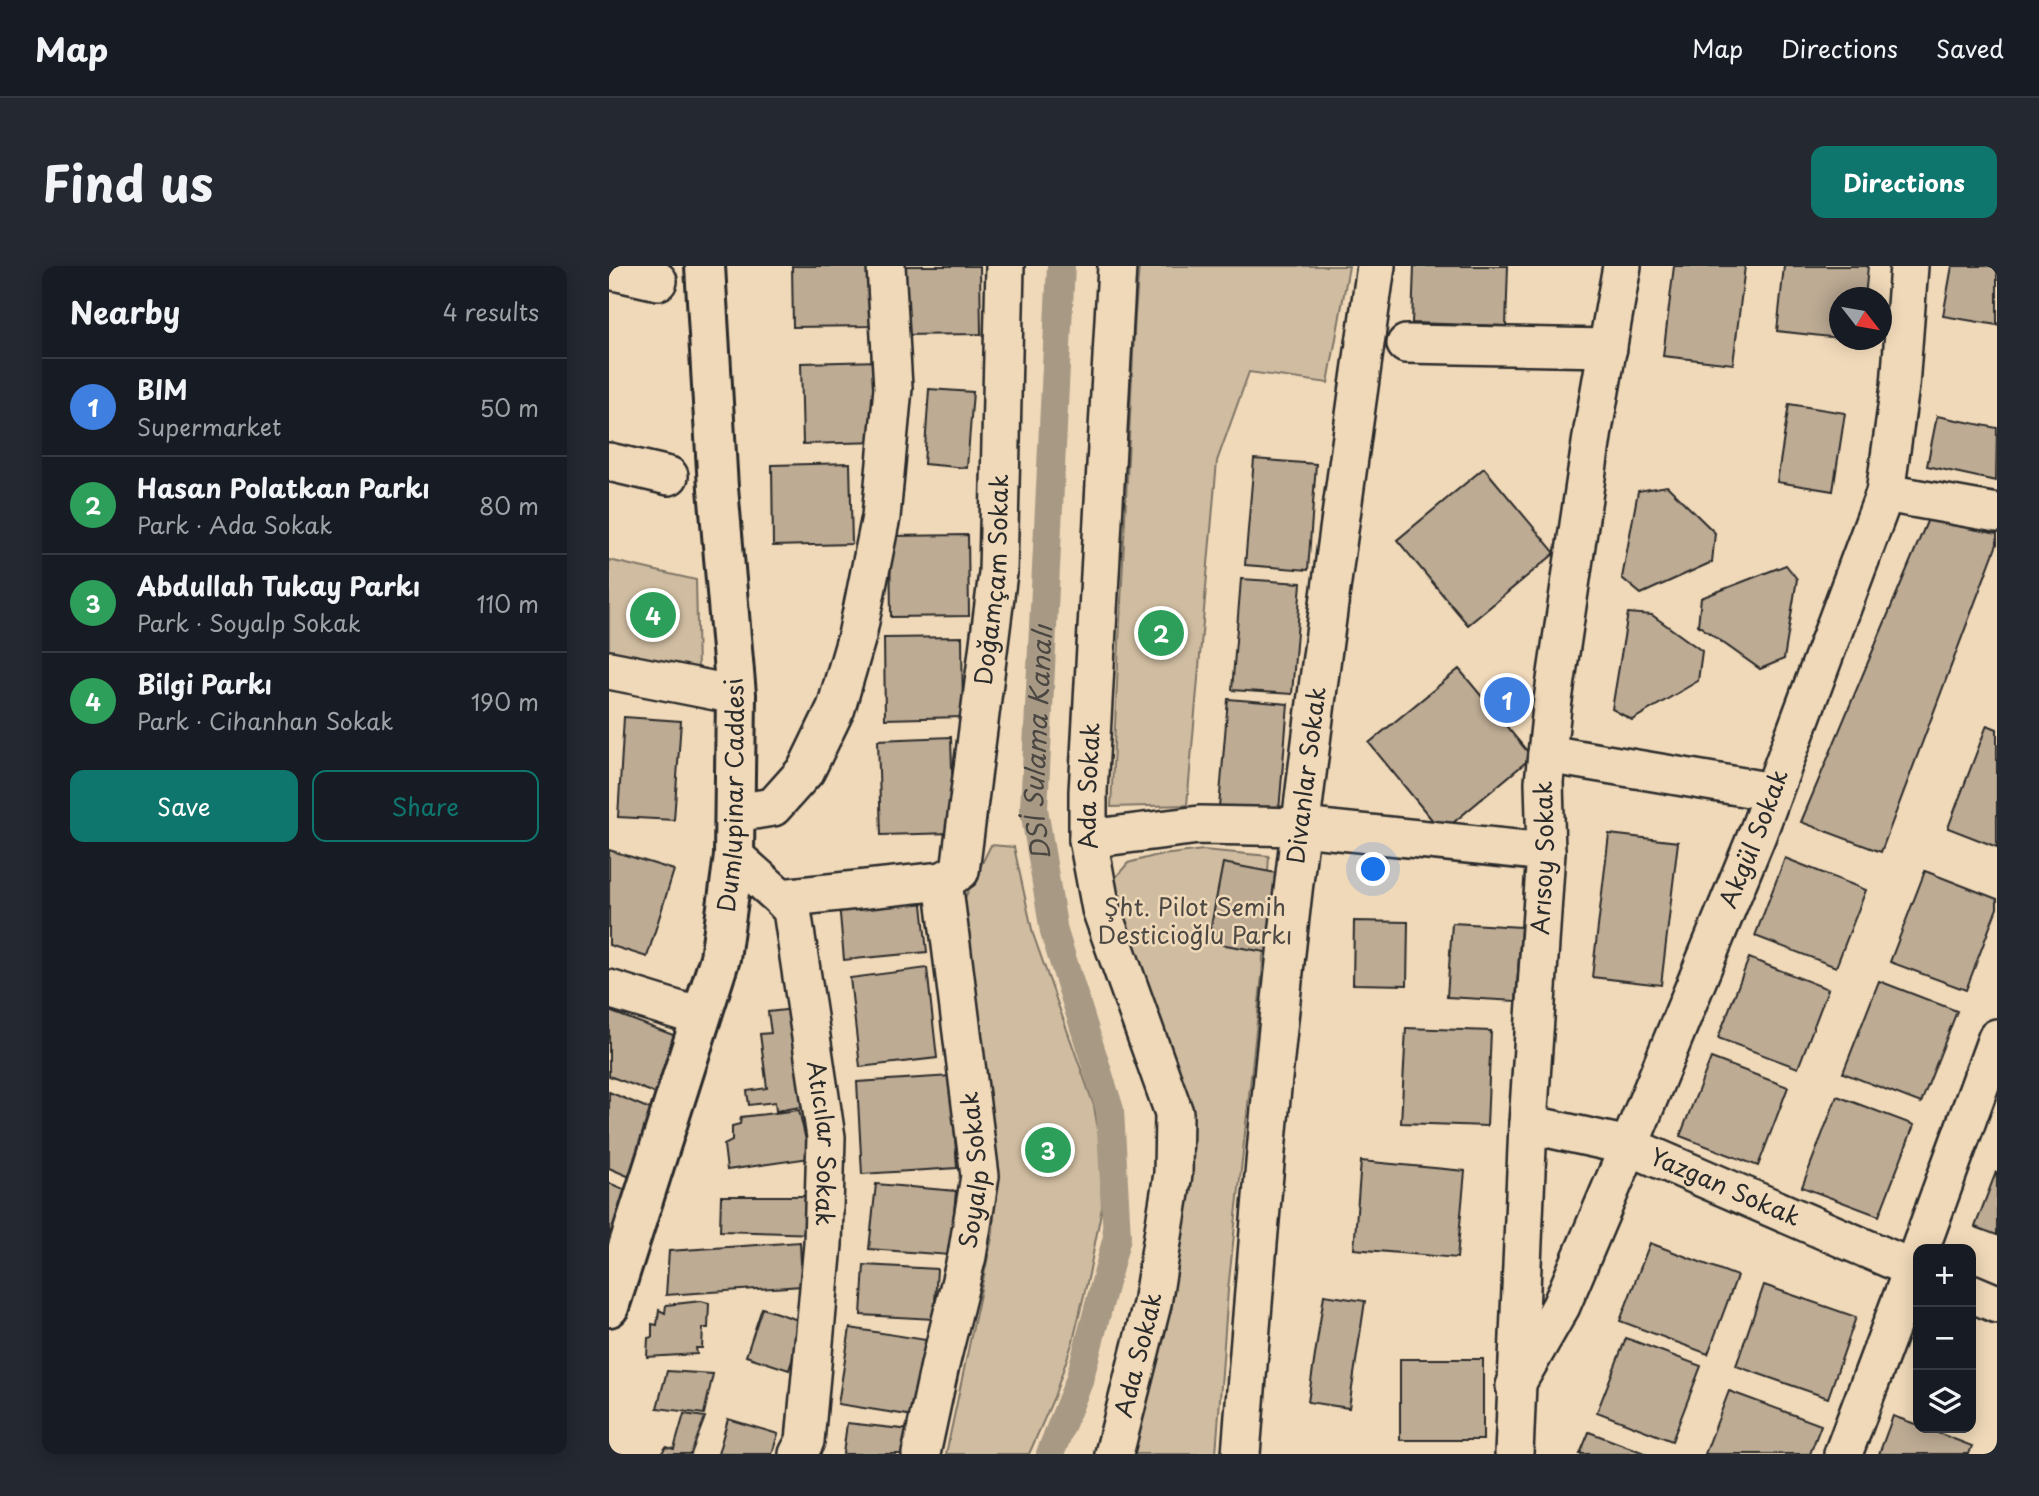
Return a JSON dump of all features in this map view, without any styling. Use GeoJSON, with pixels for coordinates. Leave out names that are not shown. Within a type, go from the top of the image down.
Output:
{"type":"FeatureCollection","features":[{"type":"Feature","properties":{"kind":"main road","name":"Dumlupinar Caddesi"},"geometry":{"type":"LineString","coordinates":[[609,1307],[720,958],[734,856],[736,695],[717,488],[705,266]]}},
{"type":"Feature","properties":{"kind":"street"},"geometry":{"type":"LineString","coordinates":[[735,813],[773,807],[806,770],[836,708],[857,636],[881,517],[893,388],[886,266]]}},
{"type":"Feature","properties":{"kind":"street","name":"Doğamçam Sokak"},"geometry":{"type":"LineString","coordinates":[[943,881],[960,872],[998,573],[1005,266]]}},
{"type":"Feature","properties":{"kind":"street","name":"Ada Sokak"},"geometry":{"type":"LineString","coordinates":[[1114,1454],[1152,1304],[1173,1174],[1174,1112],[1101,909],[1088,839],[1117,266]]}},
{"type":"Feature","properties":{"kind":"street","name":"Divanlar Sokak"},"geometry":{"type":"LineString","coordinates":[[1241,1454],[1271,1098],[1301,827],[1376,266]]}},
{"type":"Feature","properties":{"kind":"street","name":"Arısoy Sokak"},"geometry":{"type":"LineString","coordinates":[[1514,1454],[1528,1124],[1546,852],[1547,754],[1576,548],[1622,266]]}},
{"type":"Feature","properties":{"kind":"street","name":"Akgül Sokak"},"geometry":{"type":"LineString","coordinates":[[1515,1386],[1561,1306],[1629,1146],[1773,792],[1885,493],[1900,386],[1909,266]]}},
{"type":"Feature","properties":{"kind":"street"},"geometry":{"type":"LineString","coordinates":[[609,271],[658,281]]}},
{"type":"Feature","properties":{"kind":"street"},"geometry":{"type":"LineString","coordinates":[[1406,344],[1608,348]]}},
{"type":"Feature","properties":{"kind":"street"},"geometry":{"type":"LineString","coordinates":[[609,462],[669,476]]}},
{"type":"Feature","properties":{"kind":"street"},"geometry":{"type":"LineString","coordinates":[[1885,493],[1997,513]]}},
{"type":"Feature","properties":{"kind":"street"},"geometry":{"type":"LineString","coordinates":[[609,670],[736,695]]}},
{"type":"Feature","properties":{"kind":"street"},"geometry":{"type":"LineString","coordinates":[[1547,754],[1773,792]]}},
{"type":"Feature","properties":{"kind":"street"},"geometry":{"type":"LineString","coordinates":[[1088,839],[1199,825],[1301,827],[1546,852]]}},
{"type":"Feature","properties":{"kind":"street","name":"Atıcılar Sokak"},"geometry":{"type":"LineString","coordinates":[[734,856],[792,910],[826,1137],[823,1244],[802,1450]]}},
{"type":"Feature","properties":{"kind":"street"},"geometry":{"type":"LineString","coordinates":[[782,898],[943,881]]}},
{"type":"Feature","properties":{"kind":"street","name":"Soyalp Sokak"},"geometry":{"type":"LineString","coordinates":[[921,1454],[967,1256],[981,1176],[943,881]]}},
{"type":"Feature","properties":{"kind":"street"},"geometry":{"type":"LineString","coordinates":[[609,989],[700,1017]]}},
{"type":"Feature","properties":{"kind":"street"},"geometry":{"type":"LineString","coordinates":[[1923,1244],[1997,1038]]}},
{"type":"Feature","properties":{"kind":"street","name":"Yazgan Sokak"},"geometry":{"type":"LineString","coordinates":[[1528,1124],[1629,1146],[1913,1259]]}},
{"type":"Feature","properties":{"kind":"street"},"geometry":{"type":"LineString","coordinates":[[1843,1454],[1913,1271]]}},
{"type":"Feature","properties":{"kind":"street"},"geometry":{"type":"LineString","coordinates":[[1976,1295],[1997,1304]]}},
{"type":"Feature","properties":{"kind":"green space"},"geometry":{"type":"Polygon","coordinates":[[[1139,266],[1349,266],[1328,383],[1249,372],[1217,461],[1187,805],[1111,807],[1135,315],[1139,266]]]}},
{"type":"Feature","properties":{"kind":"green space"},"geometry":{"type":"Polygon","coordinates":[[[609,560],[696,580],[698,670],[609,650],[609,560]]]}},
{"type":"Feature","properties":{"kind":"green space"},"geometry":{"type":"Polygon","coordinates":[[[991,845],[1014,847],[1033,934],[1094,1106],[1100,1142],[1102,1207],[1073,1341],[1054,1397],[1029,1454],[946,1454],[993,1233],[997,1159],[988,1081],[960,908],[991,845]]]}},
{"type":"Feature","properties":{"kind":"green space","name":"Şht. Pilot Semih Desticioğlu Parkı"},"geometry":{"type":"Polygon","coordinates":[[[1203,850],[1269,856],[1262,975],[1228,1290],[1216,1454],[1132,1454],[1179,1234],[1110,884],[1128,863],[1154,856],[1203,850]]]}},
{"type":"Feature","properties":{"kind":"building"},"geometry":{"type":"Polygon","coordinates":[[[792,266],[871,266],[871,326],[793,327],[792,266]]]}},
{"type":"Feature","properties":{"kind":"building"},"geometry":{"type":"Polygon","coordinates":[[[901,266],[980,266],[981,334],[902,335],[901,266]]]}},
{"type":"Feature","properties":{"kind":"building"},"geometry":{"type":"Polygon","coordinates":[[[1414,266],[1508,266],[1506,326],[1412,323],[1414,266]]]}},
{"type":"Feature","properties":{"kind":"building"},"geometry":{"type":"Polygon","coordinates":[[[1674,266],[1745,266],[1733,364],[1663,356],[1674,266]]]}},
{"type":"Feature","properties":{"kind":"building"},"geometry":{"type":"Polygon","coordinates":[[[1784,266],[1868,266],[1866,287],[1829,287],[1829,337],[1777,331],[1784,266]]]}},
{"type":"Feature","properties":{"kind":"building"},"geometry":{"type":"Polygon","coordinates":[[[1952,266],[1997,266],[1997,325],[1943,316],[1952,266]]]}},
{"type":"Feature","properties":{"kind":"building"},"geometry":{"type":"Polygon","coordinates":[[[880,361],[881,442],[803,444],[801,363],[880,361]]]}},
{"type":"Feature","properties":{"kind":"building"},"geometry":{"type":"Polygon","coordinates":[[[929,389],[973,392],[967,468],[924,464],[929,389]]]}},
{"type":"Feature","properties":{"kind":"building"},"geometry":{"type":"Polygon","coordinates":[[[1789,404],[1845,413],[1833,491],[1777,482],[1789,404]]]}},
{"type":"Feature","properties":{"kind":"building"},"geometry":{"type":"Polygon","coordinates":[[[1937,416],[1997,428],[1996,481],[1927,466],[1937,416]]]}},
{"type":"Feature","properties":{"kind":"building"},"geometry":{"type":"Polygon","coordinates":[[[1254,459],[1316,464],[1308,570],[1245,565],[1254,459]]]}},
{"type":"Feature","properties":{"kind":"building"},"geometry":{"type":"Polygon","coordinates":[[[850,463],[852,544],[773,546],[772,465],[850,463]]]}},
{"type":"Feature","properties":{"kind":"building"},"geometry":{"type":"Polygon","coordinates":[[[1484,468],[1555,553],[1468,625],[1397,540],[1484,468]]]}},
{"type":"Feature","properties":{"kind":"building"},"geometry":{"type":"Polygon","coordinates":[[[1667,486],[1715,533],[1712,562],[1641,594],[1622,578],[1638,491],[1667,486]]]}},
{"type":"Feature","properties":{"kind":"building"},"geometry":{"type":"Polygon","coordinates":[[[1928,519],[1997,534],[1997,544],[1881,852],[1801,822],[1928,519]]]}},
{"type":"Feature","properties":{"kind":"building"},"geometry":{"type":"Polygon","coordinates":[[[968,535],[969,616],[891,617],[890,536],[968,535]]]}},
{"type":"Feature","properties":{"kind":"building"},"geometry":{"type":"Polygon","coordinates":[[[1786,565],[1797,579],[1784,659],[1760,669],[1698,625],[1701,598],[1786,565]]]}},
{"type":"Feature","properties":{"kind":"building"},"geometry":{"type":"Polygon","coordinates":[[[1241,579],[1301,583],[1292,694],[1232,690],[1241,579]]]}},
{"type":"Feature","properties":{"kind":"building"},"geometry":{"type":"Polygon","coordinates":[[[1628,613],[1652,615],[1702,651],[1698,681],[1632,720],[1612,709],[1628,613]]]}},
{"type":"Feature","properties":{"kind":"building"},"geometry":{"type":"Polygon","coordinates":[[[962,637],[963,717],[885,719],[884,638],[962,637]]]}},
{"type":"Feature","properties":{"kind":"building"},"geometry":{"type":"Polygon","coordinates":[[[1459,669],[1532,757],[1442,832],[1369,743],[1459,669]]]}},
{"type":"Feature","properties":{"kind":"building"},"geometry":{"type":"Polygon","coordinates":[[[1228,699],[1288,704],[1279,811],[1219,807],[1228,699]]]}},
{"type":"Feature","properties":{"kind":"building"},"geometry":{"type":"Polygon","coordinates":[[[624,717],[681,721],[674,820],[618,817],[624,717]]]}},
{"type":"Feature","properties":{"kind":"building"},"geometry":{"type":"Polygon","coordinates":[[[1987,725],[1997,729],[1997,847],[1948,828],[1987,725]]]}},
{"type":"Feature","properties":{"kind":"building"},"geometry":{"type":"Polygon","coordinates":[[[951,737],[954,833],[881,835],[878,740],[951,737]]]}},
{"type":"Feature","properties":{"kind":"building"},"geometry":{"type":"Polygon","coordinates":[[[1609,834],[1678,842],[1661,985],[1592,977],[1609,834]]]}},
{"type":"Feature","properties":{"kind":"building"},"geometry":{"type":"Polygon","coordinates":[[[609,850],[674,870],[647,957],[609,945],[609,850]]]}},
{"type":"Feature","properties":{"kind":"building"},"geometry":{"type":"Polygon","coordinates":[[[1785,858],[1866,890],[1836,967],[1755,936],[1785,858]]]}},
{"type":"Feature","properties":{"kind":"building"},"geometry":{"type":"Polygon","coordinates":[[[1223,863],[1292,876],[1277,954],[1208,942],[1223,863]]]}},
{"type":"Feature","properties":{"kind":"building"},"geometry":{"type":"Polygon","coordinates":[[[1925,871],[1997,899],[1997,908],[1966,990],[1890,962],[1925,871]]]}},
{"type":"Feature","properties":{"kind":"building"},"geometry":{"type":"Polygon","coordinates":[[[921,895],[927,952],[844,960],[839,903],[921,895]]]}},
{"type":"Feature","properties":{"kind":"building"},"geometry":{"type":"Polygon","coordinates":[[[1354,921],[1408,922],[1407,985],[1353,984],[1354,921]]]}},
{"type":"Feature","properties":{"kind":"building"},"geometry":{"type":"Polygon","coordinates":[[[1452,923],[1521,927],[1516,1001],[1447,997],[1452,923]]]}},
{"type":"Feature","properties":{"kind":"building"},"geometry":{"type":"Polygon","coordinates":[[[1749,958],[1828,989],[1798,1068],[1718,1038],[1749,958]]]}},
{"type":"Feature","properties":{"kind":"building"},"geometry":{"type":"Polygon","coordinates":[[[927,968],[937,1058],[860,1067],[850,978],[927,968]]]}},
{"type":"Feature","properties":{"kind":"building"},"geometry":{"type":"Polygon","coordinates":[[[1879,981],[1957,1011],[1921,1103],[1843,1073],[1879,981]]]}},
{"type":"Feature","properties":{"kind":"building"},"geometry":{"type":"Polygon","coordinates":[[[794,1009],[807,1106],[776,1111],[775,1102],[749,1105],[747,1091],[767,1088],[760,1034],[771,1033],[768,1012],[794,1009]]]}},
{"type":"Feature","properties":{"kind":"building"},"geometry":{"type":"Polygon","coordinates":[[[609,1011],[692,1042],[671,1099],[609,1076],[609,1011]]]}},
{"type":"Feature","properties":{"kind":"building"},"geometry":{"type":"Polygon","coordinates":[[[1406,1028],[1491,1031],[1487,1126],[1401,1123],[1406,1028]]]}},
{"type":"Feature","properties":{"kind":"building"},"geometry":{"type":"Polygon","coordinates":[[[1711,1058],[1788,1087],[1758,1166],[1680,1136],[1711,1058]]]}},
{"type":"Feature","properties":{"kind":"building"},"geometry":{"type":"Polygon","coordinates":[[[951,1076],[957,1168],[862,1174],[857,1082],[951,1076]]]}},
{"type":"Feature","properties":{"kind":"building"},"geometry":{"type":"Polygon","coordinates":[[[609,1092],[667,1116],[639,1181],[609,1168],[609,1092]]]}},
{"type":"Feature","properties":{"kind":"building"},"geometry":{"type":"Polygon","coordinates":[[[1837,1096],[1914,1125],[1879,1216],[1802,1187],[1837,1096]]]}},
{"type":"Feature","properties":{"kind":"building"},"geometry":{"type":"Polygon","coordinates":[[[799,1110],[810,1158],[727,1170],[724,1145],[732,1141],[732,1126],[740,1124],[741,1117],[799,1110]]]}},
{"type":"Feature","properties":{"kind":"building"},"geometry":{"type":"Polygon","coordinates":[[[1361,1161],[1465,1171],[1457,1258],[1354,1249],[1361,1161]]]}},
{"type":"Feature","properties":{"kind":"building"},"geometry":{"type":"Polygon","coordinates":[[[1997,1172],[1997,1235],[1975,1227],[1997,1172]]]}},
{"type":"Feature","properties":{"kind":"building"},"geometry":{"type":"Polygon","coordinates":[[[609,1183],[638,1195],[609,1253],[609,1183]]]}},
{"type":"Feature","properties":{"kind":"building"},"geometry":{"type":"Polygon","coordinates":[[[876,1184],[956,1191],[950,1255],[869,1249],[876,1184]]]}},
{"type":"Feature","properties":{"kind":"building"},"geometry":{"type":"Polygon","coordinates":[[[721,1196],[818,1196],[817,1234],[720,1231],[721,1196]]]}},
{"type":"Feature","properties":{"kind":"building"},"geometry":{"type":"Polygon","coordinates":[[[800,1242],[802,1286],[666,1295],[669,1251],[800,1242]]]}},
{"type":"Feature","properties":{"kind":"building"},"geometry":{"type":"Polygon","coordinates":[[[1650,1243],[1737,1276],[1708,1354],[1620,1321],[1650,1243]]]}},
{"type":"Feature","properties":{"kind":"building"},"geometry":{"type":"Polygon","coordinates":[[[864,1265],[937,1269],[934,1319],[861,1315],[864,1265]]]}},
{"type":"Feature","properties":{"kind":"building"},"geometry":{"type":"Polygon","coordinates":[[[1764,1285],[1856,1317],[1828,1398],[1736,1366],[1764,1285]]]}},
{"type":"Feature","properties":{"kind":"building"},"geometry":{"type":"Polygon","coordinates":[[[1324,1295],[1365,1301],[1349,1408],[1308,1402],[1324,1295]]]}},
{"type":"Feature","properties":{"kind":"building"},"geometry":{"type":"Polygon","coordinates":[[[701,1301],[709,1303],[708,1328],[703,1328],[702,1348],[696,1348],[697,1354],[647,1357],[648,1338],[652,1337],[652,1324],[657,1325],[659,1310],[665,1313],[666,1305],[701,1301]]]}},
{"type":"Feature","properties":{"kind":"building"},"geometry":{"type":"Polygon","coordinates":[[[762,1308],[804,1322],[789,1370],[746,1356],[762,1308]]]}},
{"type":"Feature","properties":{"kind":"building"},"geometry":{"type":"Polygon","coordinates":[[[850,1328],[926,1340],[914,1416],[838,1404],[850,1328]]]}},
{"type":"Feature","properties":{"kind":"building"},"geometry":{"type":"Polygon","coordinates":[[[1626,1338],[1701,1366],[1672,1441],[1597,1412],[1626,1338]]]}},
{"type":"Feature","properties":{"kind":"building"},"geometry":{"type":"Polygon","coordinates":[[[1400,1359],[1483,1359],[1483,1440],[1400,1440],[1400,1359]]]}},
{"type":"Feature","properties":{"kind":"building"},"geometry":{"type":"Polygon","coordinates":[[[667,1371],[713,1374],[704,1414],[657,1408],[667,1371]]]}},
{"type":"Feature","properties":{"kind":"building"},"geometry":{"type":"Polygon","coordinates":[[[1729,1391],[1821,1425],[1810,1454],[1705,1454],[1729,1391]]]}},
{"type":"Feature","properties":{"kind":"building"},"geometry":{"type":"Polygon","coordinates":[[[684,1414],[705,1417],[691,1454],[661,1454],[666,1447],[674,1449],[684,1414]]]}},
{"type":"Feature","properties":{"kind":"building"},"geometry":{"type":"Polygon","coordinates":[[[1893,1416],[1913,1423],[1913,1433],[1938,1433],[1972,1446],[1969,1454],[1879,1454],[1893,1416]]]}},
{"type":"Feature","properties":{"kind":"building"},"geometry":{"type":"Polygon","coordinates":[[[728,1419],[778,1434],[772,1454],[718,1454],[728,1419]]]}},
{"type":"Feature","properties":{"kind":"building"},"geometry":{"type":"Polygon","coordinates":[[[847,1423],[911,1430],[908,1454],[843,1454],[847,1423]]]}},
{"type":"Feature","properties":{"kind":"building"},"geometry":{"type":"Polygon","coordinates":[[[1589,1432],[1647,1454],[1580,1454],[1589,1432]]]}},
{"type":"Feature","properties":{"kind":"waterway","name":"DSİ Sulama Kanalı"},"geometry":{"type":"LineString","coordinates":[[1050,1454],[1079,1381],[1117,1237],[1110,1110],[1054,932],[1034,809],[1061,266]]}},
{"type":"Feature","properties":{"kind":"place","name":"Bilgi Parkı"},"geometry":{"type":"Point","coordinates":[653,615]}},
{"type":"Feature","properties":{"kind":"place","name":"Hasan Polatkan Parkı"},"geometry":{"type":"Point","coordinates":[1161,633]}},
{"type":"Feature","properties":{"kind":"place","name":"BIM"},"geometry":{"type":"Point","coordinates":[1507,700]}},
{"type":"Feature","properties":{"kind":"place","name":"Abdullah Tukay Parkı"},"geometry":{"type":"Point","coordinates":[1048,1150]}}]}
